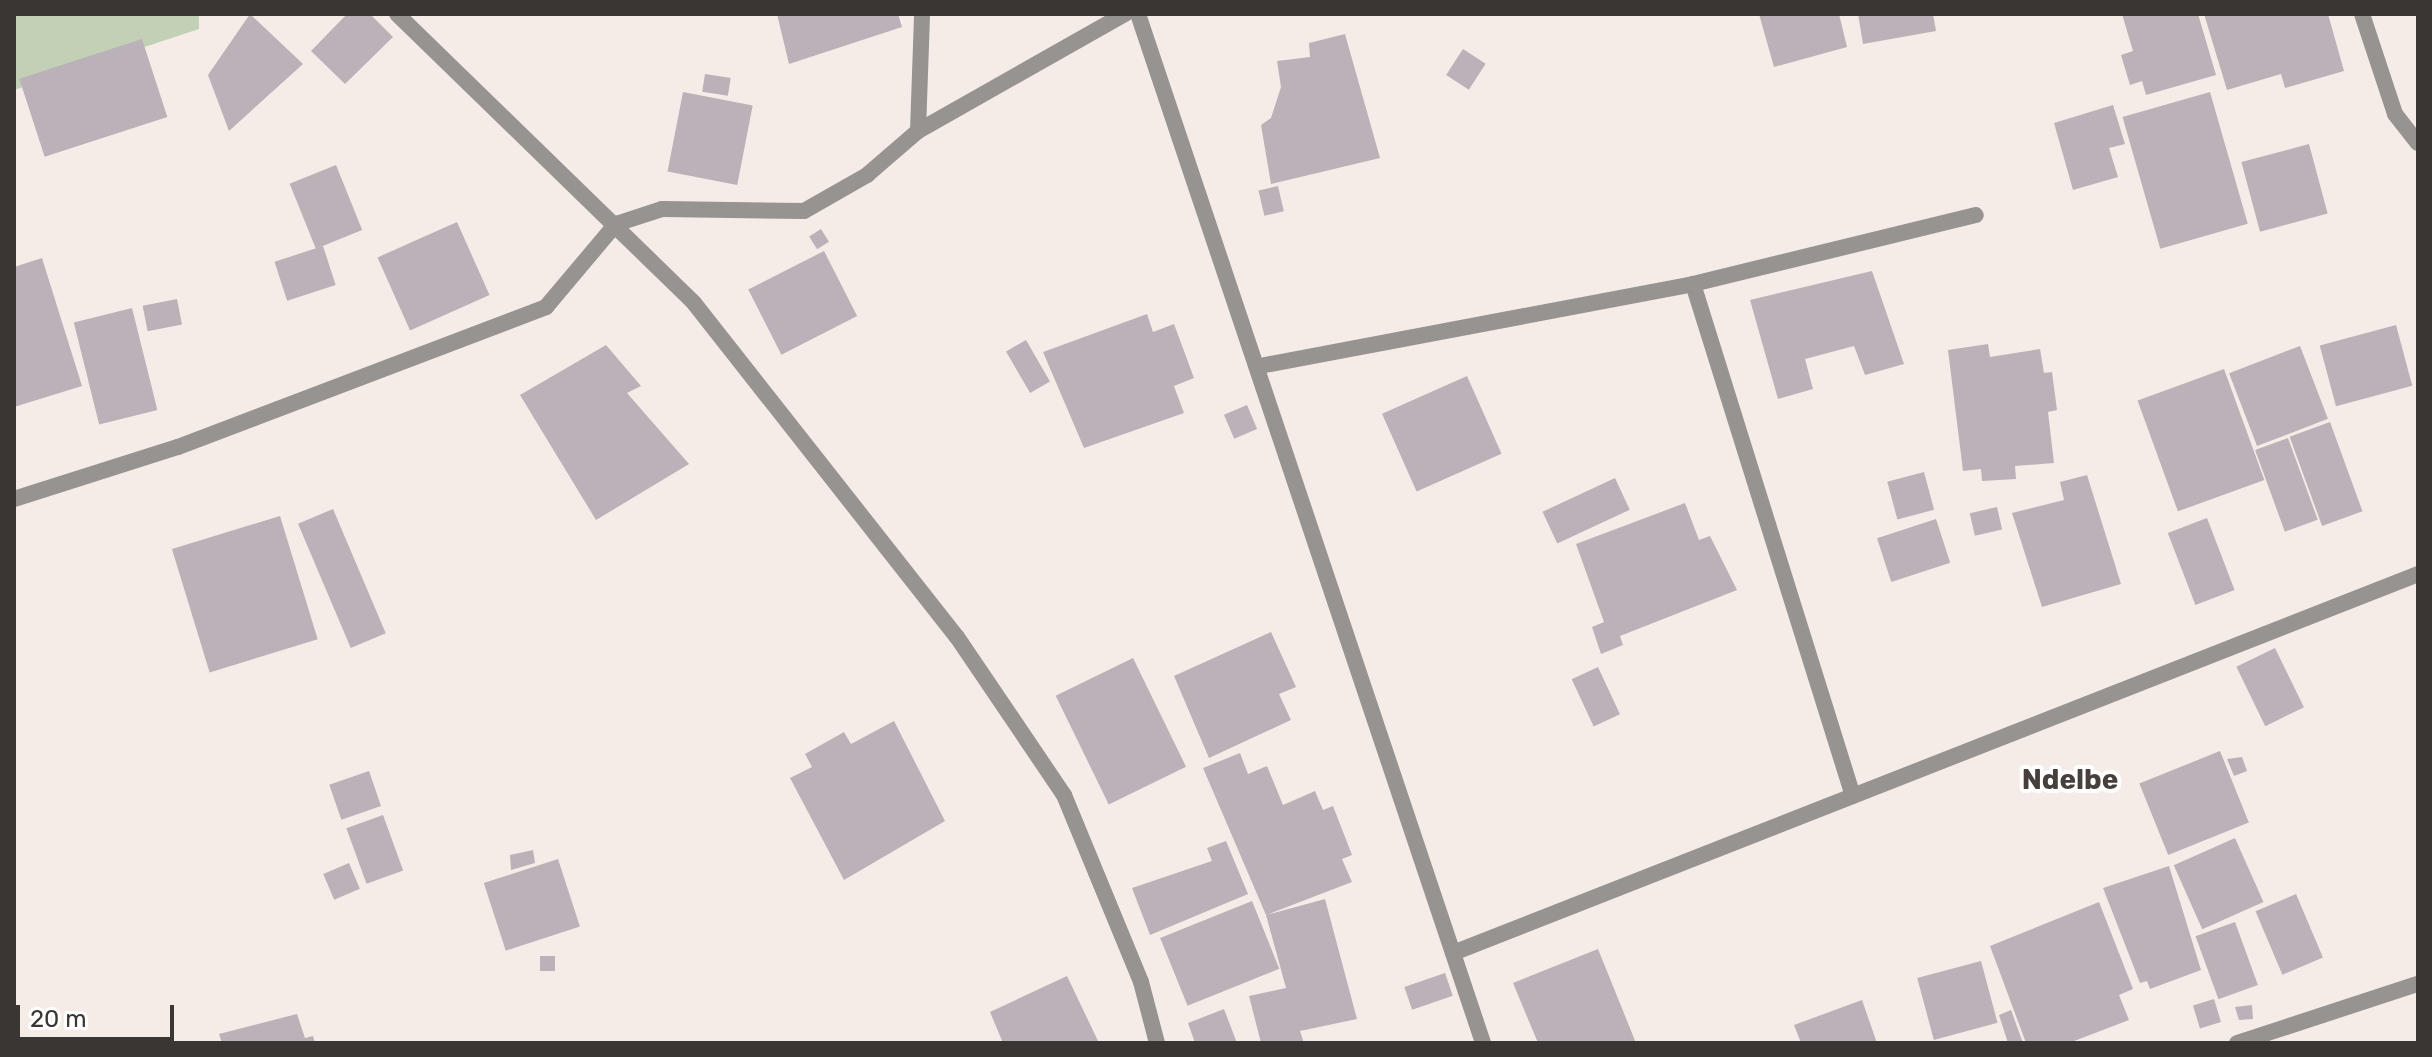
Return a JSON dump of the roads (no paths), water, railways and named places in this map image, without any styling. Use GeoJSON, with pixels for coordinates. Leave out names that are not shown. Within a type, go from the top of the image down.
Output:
{"type":"FeatureCollection","features":[{"type":"Feature","properties":{"kind":"street"},"geometry":{"type":"LineString","coordinates":[[397,14],[694,303],[817,453],[957,637],[1064,795],[1141,982],[1157,1043]]}},
{"type":"Feature","properties":{"kind":"street"},"geometry":{"type":"LineString","coordinates":[[918,131],[922,14]]}},
{"type":"Feature","properties":{"kind":"street"},"geometry":{"type":"LineString","coordinates":[[14,499],[178,447],[546,307],[616,224],[662,209],[804,211],[867,175],[918,131],[1125,14]]}},
{"type":"Feature","properties":{"kind":"street"},"geometry":{"type":"LineString","coordinates":[[1138,14],[1260,366],[1483,1043]]}},
{"type":"Feature","properties":{"kind":"street"},"geometry":{"type":"LineString","coordinates":[[2362,14],[2395,114],[2418,143]]}},
{"type":"Feature","properties":{"kind":"street"},"geometry":{"type":"LineString","coordinates":[[1260,366],[1693,284],[1976,215]]}},
{"type":"Feature","properties":{"kind":"street"},"geometry":{"type":"LineString","coordinates":[[1693,284],[1853,796]]}},
{"type":"Feature","properties":{"kind":"street"},"geometry":{"type":"LineString","coordinates":[[1453,953],[2418,574]]}},
{"type":"Feature","properties":{"kind":"street"},"geometry":{"type":"LineString","coordinates":[[2237,1043],[2418,984]]}},
{"type":"Feature","properties":{"kind":"district","name":"Ndelbe"},"geometry":{"type":"Point","coordinates":[2070,780]}}]}
